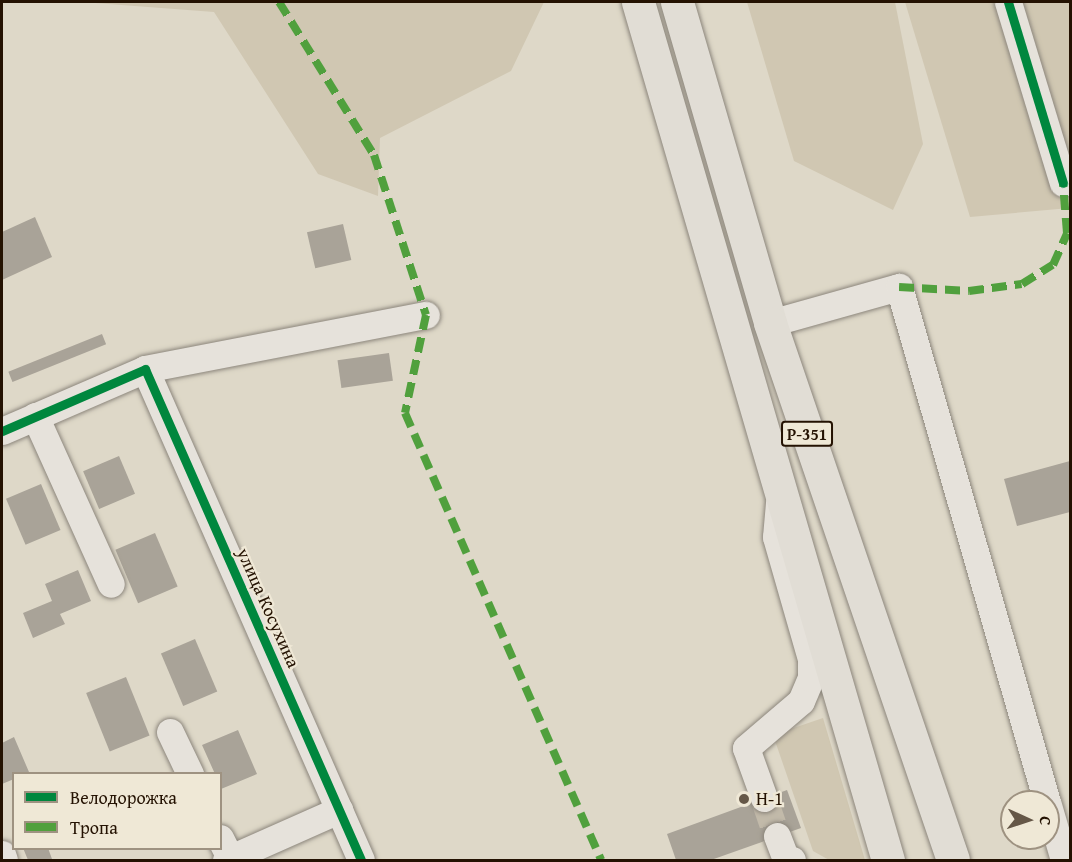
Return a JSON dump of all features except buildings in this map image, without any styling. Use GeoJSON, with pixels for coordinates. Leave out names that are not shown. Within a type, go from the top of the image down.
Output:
{"type":"FeatureCollection","features":[{"type":"Feature","properties":{"kind":"highway","name":"Р-351"},"geometry":{"type":"LineString","coordinates":[[639,2],[888,861]]}},
{"type":"Feature","properties":{"kind":"highway","name":"Р-351"},"geometry":{"type":"LineString","coordinates":[[677,2],[770,323],[953,861]]}},
{"type":"Feature","properties":{"kind":"street"},"geometry":{"type":"LineString","coordinates":[[1008,2],[1063,183]]}},
{"type":"Feature","properties":{"kind":"street"},"geometry":{"type":"LineString","coordinates":[[770,323],[899,286],[1044,790]]}},
{"type":"Feature","properties":{"kind":"street"},"geometry":{"type":"LineString","coordinates":[[4,421],[35,416],[145,369],[426,315]]}},
{"type":"Feature","properties":{"kind":"street","name":"улица Косухина"},"geometry":{"type":"LineString","coordinates":[[145,369],[361,861]]}},
{"type":"Feature","properties":{"kind":"street"},"geometry":{"type":"LineString","coordinates":[[35,416],[111,584]]}},
{"type":"Feature","properties":{"kind":"street"},"geometry":{"type":"LineString","coordinates":[[764,798],[746,748],[801,701],[811,678],[812,659],[776,537],[780,489]]}},
{"type":"Feature","properties":{"kind":"street"},"geometry":{"type":"LineString","coordinates":[[170,732],[189,772]]}},
{"type":"Feature","properties":{"kind":"street"},"geometry":{"type":"LineString","coordinates":[[227,855],[339,810]]}},
{"type":"Feature","properties":{"kind":"street"},"geometry":{"type":"LineString","coordinates":[[2,854],[4,861]]}},
{"type":"Feature","properties":{"kind":"shaded area"},"geometry":{"type":"Polygon","coordinates":[[[82,2],[544,2],[511,71],[380,138],[378,196],[318,174],[214,12],[82,2]]]}},
{"type":"Feature","properties":{"kind":"shaded area"},"geometry":{"type":"Polygon","coordinates":[[[747,2],[895,2],[923,144],[893,210],[794,161],[747,2]]]}},
{"type":"Feature","properties":{"kind":"shaded area"},"geometry":{"type":"Polygon","coordinates":[[[905,2],[1070,2],[1070,208],[970,217],[905,2]]]}},
{"type":"Feature","properties":{"kind":"shaded area"},"geometry":{"type":"Polygon","coordinates":[[[823,718],[865,860],[829,860],[813,851],[773,735],[823,718]]]}},
{"type":"Feature","properties":{"kind":"tunnel"},"geometry":{"type":"LineString","coordinates":[[764,798],[777,836]]}},
{"type":"Feature","properties":{"kind":"marked path"},"geometry":{"type":"LineString","coordinates":[[279,2],[374,155],[426,315],[405,413],[601,860]]}},
{"type":"Feature","properties":{"kind":"marked path"},"geometry":{"type":"LineString","coordinates":[[899,287],[969,291],[1022,284],[1053,265],[1067,233],[1063,183]]}},
{"type":"Feature","properties":{"kind":"cycle path"},"geometry":{"type":"LineString","coordinates":[[1008,2],[1063,183]]}},
{"type":"Feature","properties":{"kind":"cycle path"},"geometry":{"type":"LineString","coordinates":[[2,431],[145,369],[361,860]]}},
{"type":"Feature","properties":{"kind":"place","name":"Н-1"},"geometry":{"type":"Point","coordinates":[744,799]}}]}
